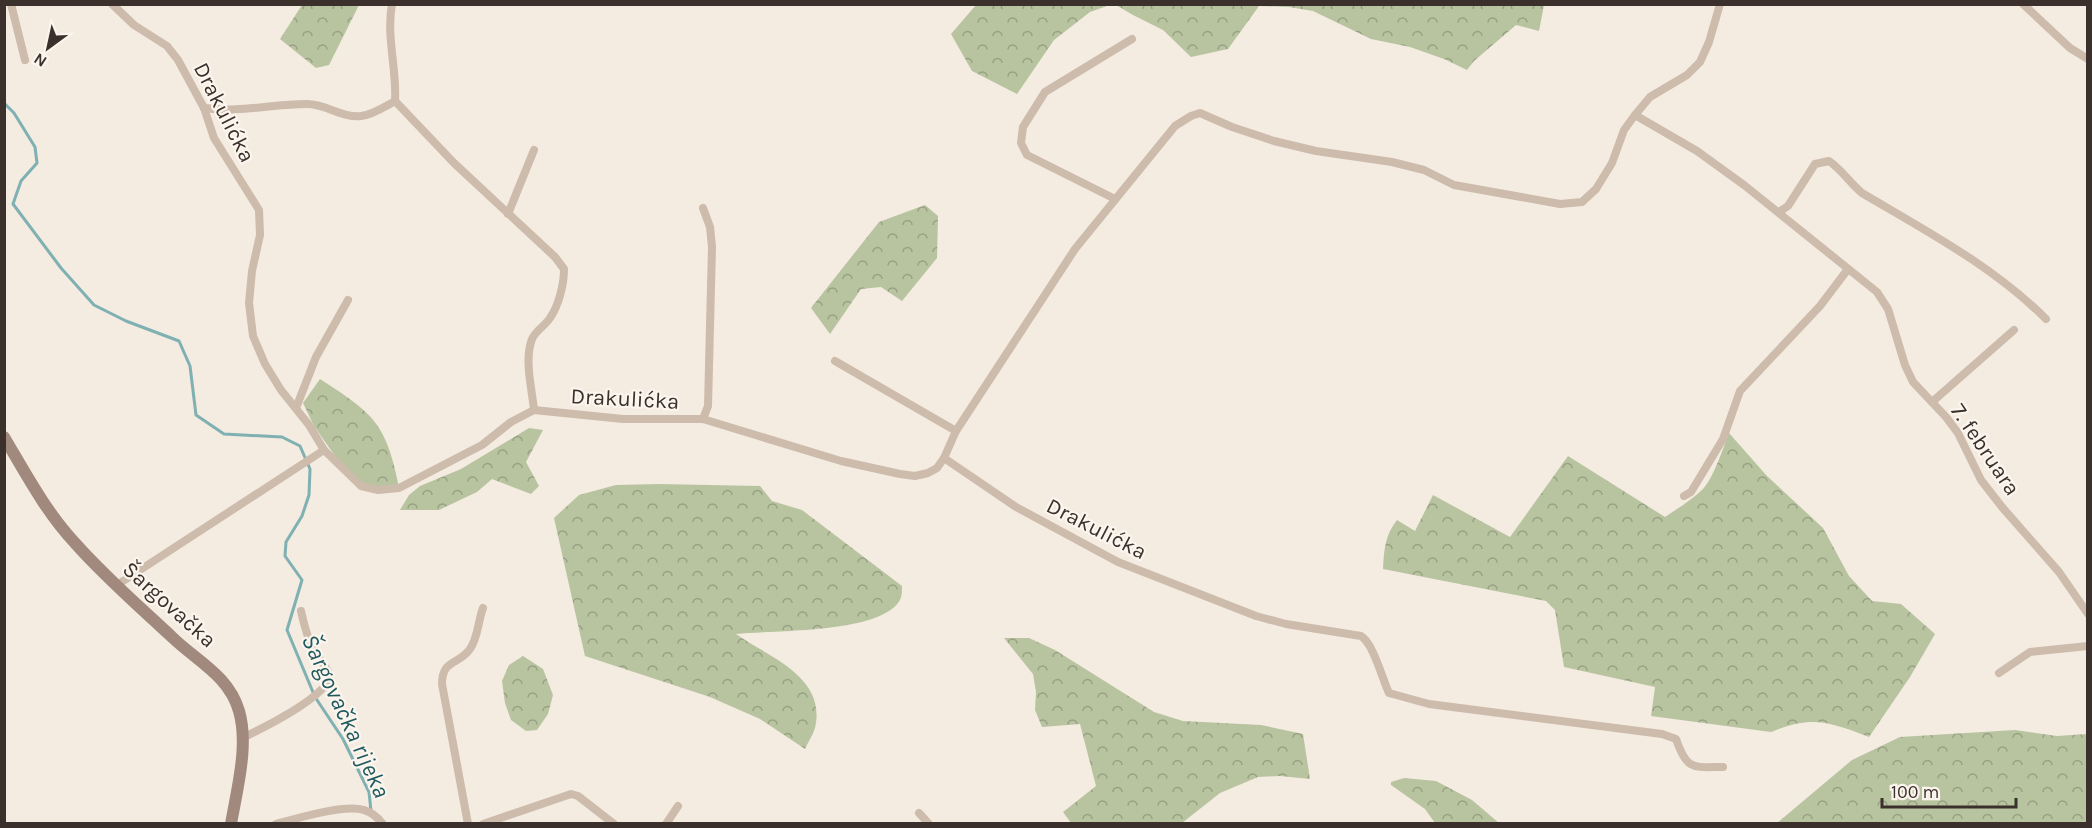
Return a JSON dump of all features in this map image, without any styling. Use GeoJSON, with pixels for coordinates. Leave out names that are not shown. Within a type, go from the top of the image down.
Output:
{"type":"FeatureCollection","features":[{"type":"Feature","properties":{"kind":"street"},"geometry":{"type":"LineString","coordinates":[[11,4],[26,60]]}},
{"type":"Feature","properties":{"kind":"street","name":"Drakulićka"},"geometry":{"type":"LineString","coordinates":[[112,4],[134,26],[167,46],[178,60],[204,108],[214,138],[259,210],[260,235],[252,271],[249,303],[253,336],[265,364],[324,450],[361,486],[378,490],[399,488],[482,445],[511,422],[534,410],[623,419],[703,419],[842,460],[915,476],[937,468],[944,458],[1016,507],[1118,562],[1256,616],[1286,624],[1360,636],[1372,648],[1389,693],[1429,704],[1662,734],[1676,740],[1684,761],[1695,767],[1723,767]]}},
{"type":"Feature","properties":{"kind":"street"},"geometry":{"type":"LineString","coordinates":[[392,4],[389,19],[396,87],[395,101],[422,131],[564,268],[560,297],[552,316],[536,332],[531,344],[529,359],[534,410]]}},
{"type":"Feature","properties":{"kind":"street"},"geometry":{"type":"LineString","coordinates":[[944,458],[956,431],[1075,249],[1175,126],[1191,116],[1200,113],[1274,141],[1316,151],[1424,170],[1454,185],[1560,204],[1582,202],[1596,189],[1612,163],[1624,130],[1650,97],[1687,75],[1700,62],[1709,42],[1720,4]]}},
{"type":"Feature","properties":{"kind":"street"},"geometry":{"type":"LineString","coordinates":[[2023,4],[2070,48],[2088,59]]}},
{"type":"Feature","properties":{"kind":"street"},"geometry":{"type":"LineString","coordinates":[[1115,199],[1027,155],[1021,143],[1023,127],[1045,92],[1132,39]]}},
{"type":"Feature","properties":{"kind":"street"},"geometry":{"type":"LineString","coordinates":[[204,108],[241,111],[307,104],[327,107],[346,115],[363,116],[395,101]]}},
{"type":"Feature","properties":{"kind":"street","name":"7. februara"},"geometry":{"type":"LineString","coordinates":[[1635,115],[1697,152],[1744,184],[1877,292],[1888,309],[1908,373],[1913,382],[1958,434],[1981,480],[2059,572],[2088,614]]}},
{"type":"Feature","properties":{"kind":"street"},"geometry":{"type":"LineString","coordinates":[[508,214],[534,150]]}},
{"type":"Feature","properties":{"kind":"street"},"geometry":{"type":"LineString","coordinates":[[1779,212],[1788,206],[1815,164],[1825,160],[1829,161],[1840,169],[1862,193],[1970,258],[2018,292],[2046,319]]}},
{"type":"Feature","properties":{"kind":"street"},"geometry":{"type":"LineString","coordinates":[[703,208],[710,227],[712,247],[708,406],[703,419]]}},
{"type":"Feature","properties":{"kind":"street"},"geometry":{"type":"LineString","coordinates":[[1684,496],[1691,492],[1723,439],[1740,391],[1820,306],[1848,269]]}},
{"type":"Feature","properties":{"kind":"street"},"geometry":{"type":"LineString","coordinates":[[296,408],[316,357],[348,300]]}},
{"type":"Feature","properties":{"kind":"street"},"geometry":{"type":"LineString","coordinates":[[1932,402],[2014,330]]}},
{"type":"Feature","properties":{"kind":"street"},"geometry":{"type":"LineString","coordinates":[[835,361],[956,431]]}},
{"type":"Feature","properties":{"kind":"street","name":"Šargovačka"},"geometry":{"type":"LineString","coordinates":[[4,437],[56,521],[76,544],[176,641],[218,675],[231,691],[239,711],[242,738],[241,766],[231,824]]}},
{"type":"Feature","properties":{"kind":"street"},"geometry":{"type":"LineString","coordinates":[[117,585],[324,450]]}},
{"type":"Feature","properties":{"kind":"street"},"geometry":{"type":"LineString","coordinates":[[468,824],[442,674],[447,666],[468,653],[473,645],[483,608]]}},
{"type":"Feature","properties":{"kind":"street"},"geometry":{"type":"LineString","coordinates":[[242,738],[272,724],[311,698],[329,680],[329,674],[305,632],[302,610]]}},
{"type":"Feature","properties":{"kind":"street"},"geometry":{"type":"LineString","coordinates":[[1999,673],[2030,652],[2088,646]]}},
{"type":"Feature","properties":{"kind":"street"},"geometry":{"type":"LineString","coordinates":[[483,824],[571,794],[578,796],[614,824]]}},
{"type":"Feature","properties":{"kind":"street"},"geometry":{"type":"LineString","coordinates":[[666,824],[678,806]]}},
{"type":"Feature","properties":{"kind":"street"},"geometry":{"type":"LineString","coordinates":[[276,824],[309,820],[347,809],[364,810],[380,820]]}},
{"type":"Feature","properties":{"kind":"street"},"geometry":{"type":"LineString","coordinates":[[919,813],[929,824]]}},
{"type":"Feature","properties":{"kind":"green space"},"geometry":{"type":"Polygon","coordinates":[[[302,5],[359,5],[329,65],[316,68],[280,39],[302,5]]]}},
{"type":"Feature","properties":{"kind":"green space"},"geometry":{"type":"Polygon","coordinates":[[[976,5],[1110,5],[1090,12],[1054,40],[1017,94],[972,71],[951,34],[976,5]]]}},
{"type":"Feature","properties":{"kind":"green space"},"geometry":{"type":"Polygon","coordinates":[[[1116,5],[1544,5],[1539,31],[1516,25],[1474,61],[1467,70],[1410,47],[1371,39],[1313,11],[1289,7],[1259,6],[1228,49],[1191,57],[1163,30],[1116,5]]]}},
{"type":"Feature","properties":{"kind":"green space"},"geometry":{"type":"Polygon","coordinates":[[[925,205],[938,216],[937,258],[902,301],[881,287],[861,289],[830,334],[811,308],[879,222],[925,205]]]}},
{"type":"Feature","properties":{"kind":"green space"},"geometry":{"type":"Polygon","coordinates":[[[320,379],[353,402],[375,422],[389,448],[399,488],[378,490],[349,476],[314,426],[303,403],[320,379]]]}},
{"type":"Feature","properties":{"kind":"green space"},"geometry":{"type":"Polygon","coordinates":[[[529,428],[543,430],[526,462],[539,486],[531,494],[492,479],[477,492],[439,510],[400,510],[409,495],[420,486],[461,469],[529,428]]]}},
{"type":"Feature","properties":{"kind":"green space"},"geometry":{"type":"Polygon","coordinates":[[[1729,433],[1767,476],[1823,528],[1849,576],[1872,601],[1901,604],[1935,634],[1910,677],[1869,737],[1820,722],[1798,724],[1771,732],[1651,716],[1655,687],[1564,667],[1555,610],[1546,601],[1383,569],[1386,543],[1397,520],[1415,531],[1433,495],[1510,537],[1568,456],[1665,517],[1694,497],[1707,484],[1729,433]]]}},
{"type":"Feature","properties":{"kind":"green space"},"geometry":{"type":"Polygon","coordinates":[[[616,485],[760,486],[772,501],[802,510],[902,586],[900,600],[889,611],[871,619],[824,628],[736,634],[778,660],[804,681],[812,695],[816,710],[815,728],[805,749],[760,719],[710,697],[585,656],[554,518],[579,495],[616,485]]]}},
{"type":"Feature","properties":{"kind":"green space"},"geometry":{"type":"Polygon","coordinates":[[[1004,638],[1029,638],[1055,650],[1154,712],[1183,721],[1261,725],[1303,734],[1310,779],[1280,776],[1258,777],[1220,793],[1182,823],[1071,823],[1063,812],[1096,786],[1080,724],[1042,727],[1035,710],[1036,692],[1033,674],[1004,638]]]}},
{"type":"Feature","properties":{"kind":"green space"},"geometry":{"type":"Polygon","coordinates":[[[523,656],[543,669],[553,695],[548,714],[537,730],[526,731],[511,720],[505,703],[502,681],[509,665],[523,656]]]}},
{"type":"Feature","properties":{"kind":"green space"},"geometry":{"type":"Polygon","coordinates":[[[2015,730],[2057,736],[2087,734],[2087,823],[1777,823],[1852,760],[1900,737],[2015,730]]]}},
{"type":"Feature","properties":{"kind":"green space"},"geometry":{"type":"Polygon","coordinates":[[[1404,778],[1436,781],[1472,800],[1499,823],[1435,823],[1425,809],[1391,785],[1391,782],[1404,778]]]}},
{"type":"Feature","properties":{"kind":"waterway","name":"Šargovačka rijeka"},"geometry":{"type":"LineString","coordinates":[[4,103],[14,113],[35,147],[37,163],[21,181],[13,204],[61,268],[94,305],[126,321],[179,341],[190,366],[196,415],[224,434],[282,437],[300,446],[310,469],[309,495],[302,516],[286,542],[285,556],[302,580],[287,630],[315,697],[343,739],[369,792],[371,811]]}}]}
